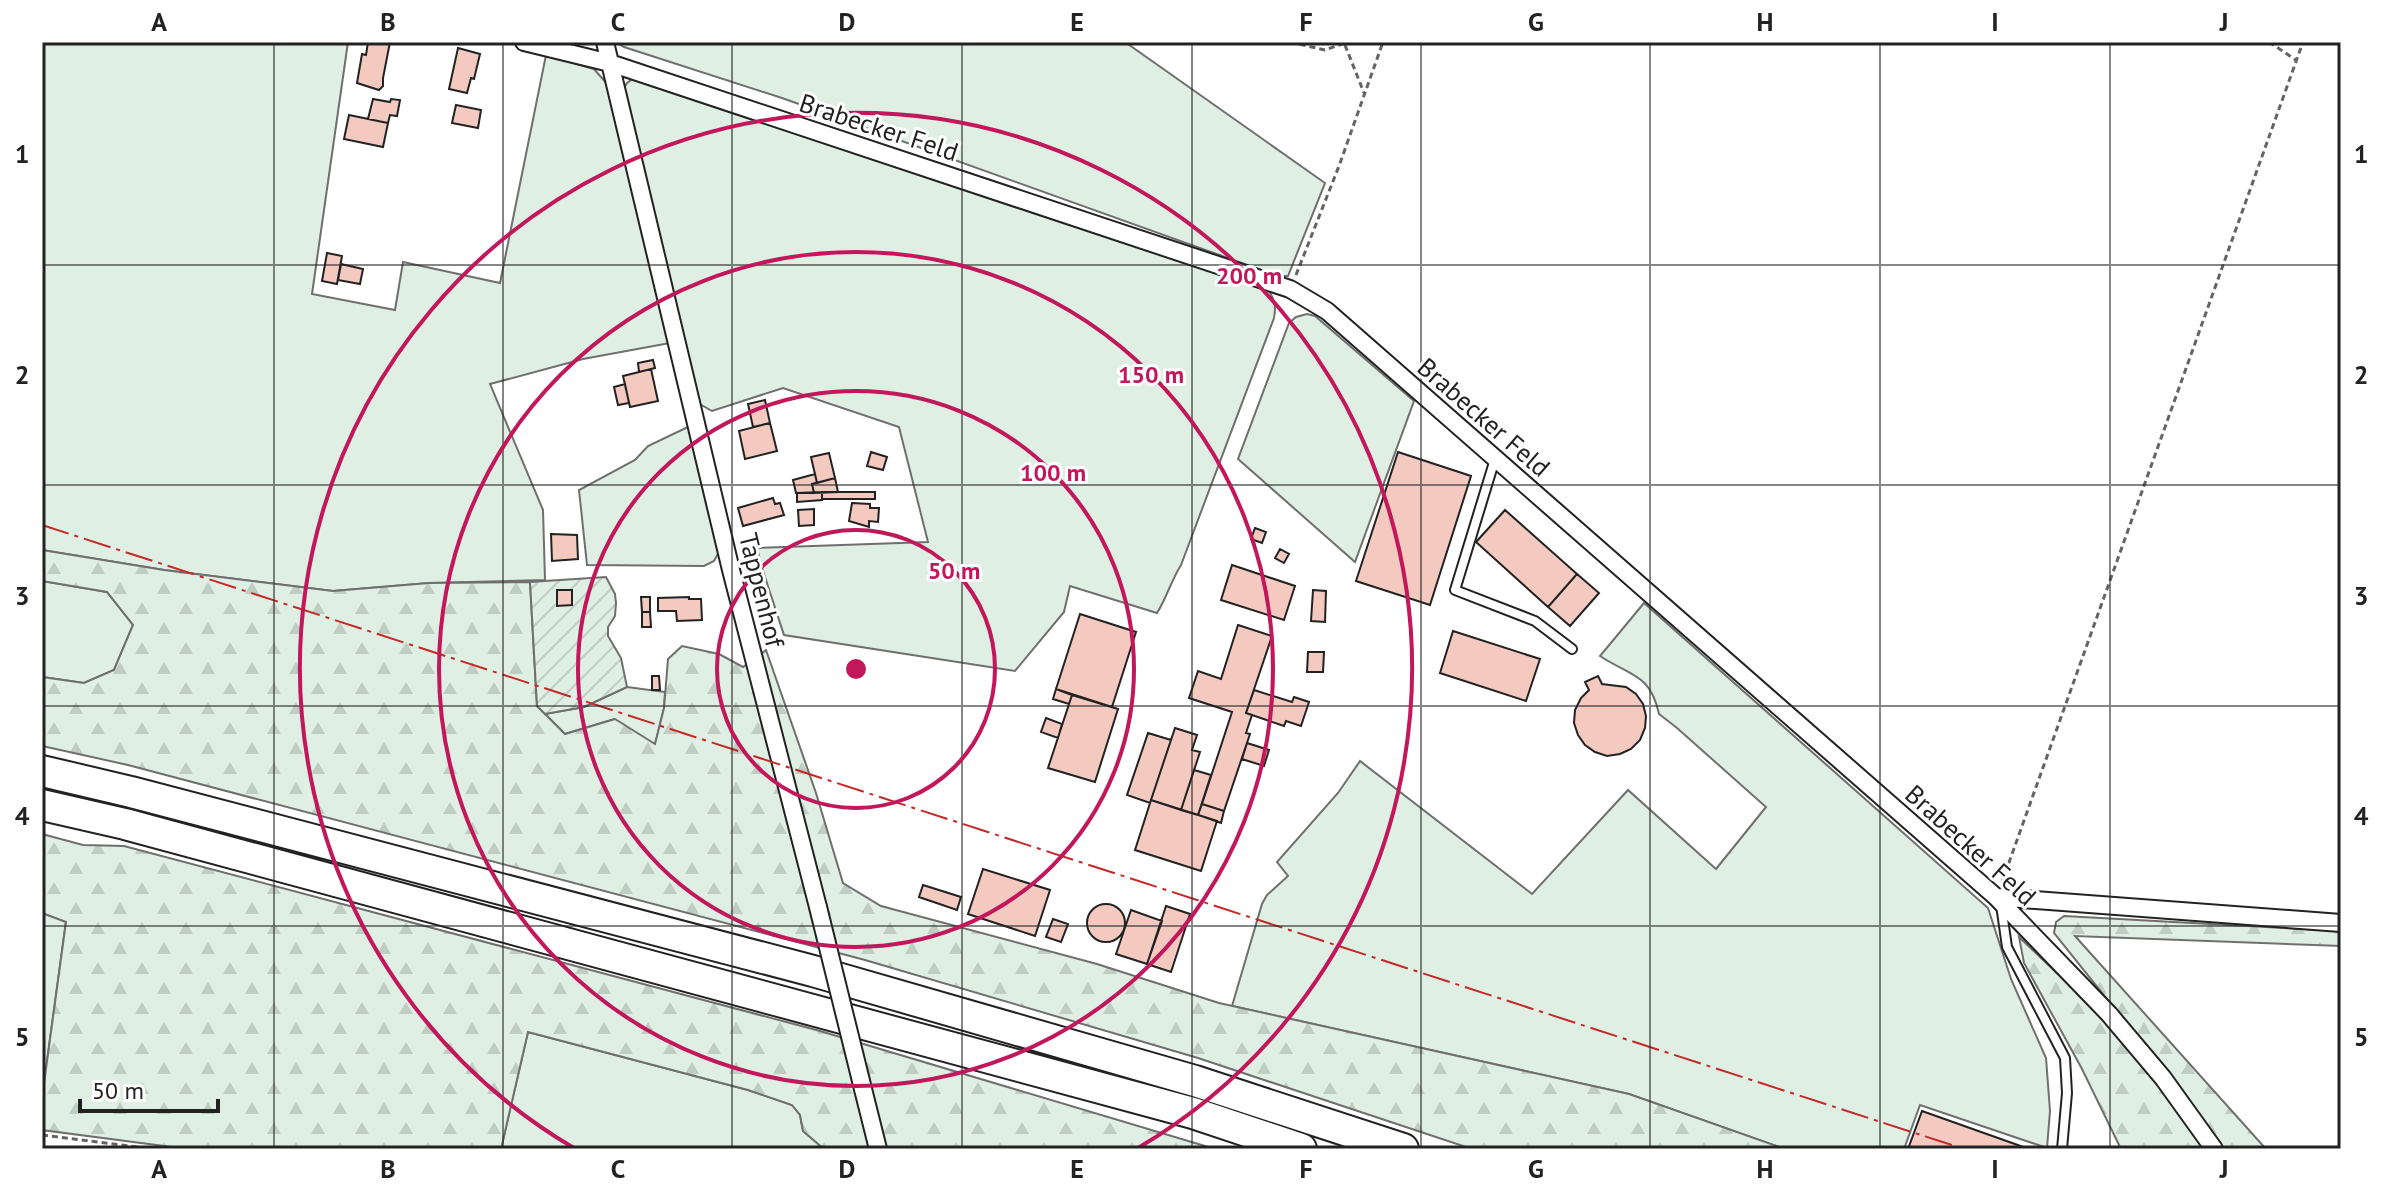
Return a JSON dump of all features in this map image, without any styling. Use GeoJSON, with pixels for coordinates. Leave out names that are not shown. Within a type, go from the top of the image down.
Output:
{"type":"FeatureCollection","features":[{"type":"Feature","properties":{"kind":"highway"},"geometry":{"type":"LineString","coordinates":[[42,771],[813,971],[1195,1081],[1403,1149]]}},
{"type":"Feature","properties":{"kind":"highway"},"geometry":{"type":"LineString","coordinates":[[42,805],[140,828],[1193,1113],[1301,1149]]}},
{"type":"Feature","properties":{"kind":"street","name":"Brabecker Feld"},"geometry":{"type":"LineString","coordinates":[[524,42],[610,63],[1290,289],[1327,311],[1998,899],[2109,1014],[2163,1078],[2214,1149]]}},
{"type":"Feature","properties":{"kind":"street","name":"Tappenhof"},"geometry":{"type":"LineString","coordinates":[[605,42],[727,554],[878,1149]]}},
{"type":"Feature","properties":{"kind":"street"},"geometry":{"type":"LineString","coordinates":[[1998,899],[2341,923]]}},
{"type":"Feature","properties":{"kind":"lane"},"geometry":{"type":"LineString","coordinates":[[1496,458],[1455,590],[1535,621],[1572,649]]}},
{"type":"Feature","properties":{"kind":"lane"},"geometry":{"type":"LineString","coordinates":[[1998,899],[2007,947],[2065,1058],[2067,1093],[2062,1149]]}},
{"type":"Feature","properties":{"kind":"path"},"geometry":{"type":"LineString","coordinates":[[1290,42],[1325,50],[1347,43],[1364,93]]}},
{"type":"Feature","properties":{"kind":"path"},"geometry":{"type":"LineString","coordinates":[[1290,289],[1339,166],[1383,42]]}},
{"type":"Feature","properties":{"kind":"path"},"geometry":{"type":"LineString","coordinates":[[2269,42],[2297,61]]}},
{"type":"Feature","properties":{"kind":"path"},"geometry":{"type":"LineString","coordinates":[[1998,899],[2303,42]]}},
{"type":"Feature","properties":{"kind":"path"},"geometry":{"type":"LineString","coordinates":[[42,1135],[154,1149]]}},
{"type":"Feature","properties":{"kind":"green space"},"geometry":{"type":"Polygon","coordinates":[[[42,42],[348,42],[312,294],[395,310],[403,262],[500,283],[546,55],[594,69],[608,85],[670,343],[583,359],[490,384],[543,510],[545,580],[429,583],[333,591],[164,570],[42,550],[42,42]]]}},
{"type":"Feature","properties":{"kind":"green space"},"geometry":{"type":"Polygon","coordinates":[[[616,42],[1125,42],[1325,183],[1288,276],[1278,276],[782,98],[616,42]]]}},
{"type":"Feature","properties":{"kind":"green space"},"geometry":{"type":"Polygon","coordinates":[[[634,78],[1269,291],[1273,297],[1274,318],[1181,565],[1157,613],[1070,586],[1064,612],[1015,671],[784,635],[757,548],[928,542],[899,427],[783,388],[712,411],[698,403],[624,88],[634,78]]]}},
{"type":"Feature","properties":{"kind":"green space"},"geometry":{"type":"Polygon","coordinates":[[[1307,314],[1315,316],[1414,401],[1355,562],[1238,459],[1289,323],[1307,314]]]}},
{"type":"Feature","properties":{"kind":"green space"},"geometry":{"type":"Polygon","coordinates":[[[690,426],[720,550],[714,561],[704,566],[587,565],[579,490],[635,460],[648,446],[690,426]]]}},
{"type":"Feature","properties":{"kind":"green space"},"geometry":{"type":"Polygon","coordinates":[[[42,550],[164,570],[333,591],[429,583],[530,582],[537,706],[565,734],[615,719],[655,744],[664,708],[668,659],[682,646],[719,654],[743,667],[766,650],[816,793],[843,883],[881,906],[1097,964],[1219,1003],[1629,1094],[1785,1149],[1472,1149],[1198,1058],[865,960],[128,765],[42,746],[42,677],[84,683],[114,670],[133,625],[107,592],[42,581],[42,550]]]}},
{"type":"Feature","properties":{"kind":"green space"},"geometry":{"type":"Polygon","coordinates":[[[606,577],[616,603],[608,636],[621,658],[627,687],[584,707],[545,714],[537,706],[530,582],[606,577]]]}},
{"type":"Feature","properties":{"kind":"green space"},"geometry":{"type":"Polygon","coordinates":[[[42,581],[107,592],[133,625],[114,670],[84,683],[42,677],[42,581]]]}},
{"type":"Feature","properties":{"kind":"green space"},"geometry":{"type":"Polygon","coordinates":[[[1644,603],[1988,908],[2011,979],[2046,1058],[2050,1111],[2047,1148],[1920,1105],[1904,1149],[1785,1149],[1629,1094],[1232,1006],[1262,904],[1267,895],[1288,876],[1277,862],[1338,793],[1360,761],[1532,894],[1628,790],[1716,869],[1766,807],[1659,714],[1644,683],[1600,656],[1644,603]]]}},
{"type":"Feature","properties":{"kind":"green space"},"geometry":{"type":"Polygon","coordinates":[[[627,687],[665,692],[655,745],[614,719],[565,734],[545,714],[584,707],[627,687]]]}},
{"type":"Feature","properties":{"kind":"green space"},"geometry":{"type":"Polygon","coordinates":[[[42,834],[83,845],[124,846],[820,1031],[1215,1149],[824,1149],[803,1131],[800,1115],[792,1105],[748,1090],[528,1032],[501,1149],[187,1149],[42,1130],[42,1098],[66,922],[42,913],[42,834]]]}},
{"type":"Feature","properties":{"kind":"green space"},"geometry":{"type":"Polygon","coordinates":[[[42,913],[66,921],[42,1098],[42,913]]]}},
{"type":"Feature","properties":{"kind":"green space"},"geometry":{"type":"Polygon","coordinates":[[[2064,916],[2341,931],[2341,946],[2075,936],[2266,1149],[2220,1149],[2054,933],[2056,922],[2064,916]]]}},
{"type":"Feature","properties":{"kind":"green space"},"geometry":{"type":"Polygon","coordinates":[[[2019,937],[2105,1019],[2182,1116],[2204,1149],[2121,1149],[2082,1069],[2024,963],[2019,937]]]}},
{"type":"Feature","properties":{"kind":"green space"},"geometry":{"type":"Polygon","coordinates":[[[528,1032],[748,1090],[792,1105],[800,1115],[803,1131],[824,1149],[501,1149],[528,1032]]]}},
{"type":"Feature","properties":{"kind":"building"},"geometry":{"type":"Polygon","coordinates":[[[368,42],[390,42],[383,86],[379,90],[357,83],[362,54],[366,55],[368,42]]]}},
{"type":"Feature","properties":{"kind":"building"},"geometry":{"type":"Polygon","coordinates":[[[458,48],[480,54],[467,93],[449,89],[458,48]]]}},
{"type":"Feature","properties":{"kind":"building"},"geometry":{"type":"Polygon","coordinates":[[[373,99],[400,100],[397,116],[390,115],[388,123],[368,119],[373,99]]]}},
{"type":"Feature","properties":{"kind":"building"},"geometry":{"type":"Polygon","coordinates":[[[456,105],[481,110],[478,128],[452,123],[456,105]]]}},
{"type":"Feature","properties":{"kind":"building"},"geometry":{"type":"Polygon","coordinates":[[[349,115],[388,123],[383,147],[344,139],[349,115]]]}},
{"type":"Feature","properties":{"kind":"building"},"geometry":{"type":"Polygon","coordinates":[[[327,253],[342,256],[337,284],[322,281],[327,253]]]}},
{"type":"Feature","properties":{"kind":"building"},"geometry":{"type":"Polygon","coordinates":[[[341,264],[363,269],[360,284],[338,280],[341,264]]]}},
{"type":"Feature","properties":{"kind":"building"},"geometry":{"type":"Polygon","coordinates":[[[653,360],[655,368],[639,372],[638,363],[653,360]]]}},
{"type":"Feature","properties":{"kind":"building"},"geometry":{"type":"Polygon","coordinates":[[[651,369],[658,401],[630,407],[623,376],[651,369]]]}},
{"type":"Feature","properties":{"kind":"building"},"geometry":{"type":"Polygon","coordinates":[[[625,384],[629,403],[618,405],[614,387],[625,384]]]}},
{"type":"Feature","properties":{"kind":"building"},"geometry":{"type":"Polygon","coordinates":[[[765,400],[770,423],[753,427],[748,404],[765,400]]]}},
{"type":"Feature","properties":{"kind":"building"},"geometry":{"type":"Polygon","coordinates":[[[770,423],[777,451],[745,459],[739,431],[770,423]]]}},
{"type":"Feature","properties":{"kind":"building"},"geometry":{"type":"Polygon","coordinates":[[[871,452],[887,457],[883,470],[867,466],[871,452]]]}},
{"type":"Feature","properties":{"kind":"building"},"geometry":{"type":"Polygon","coordinates":[[[1398,452],[1471,476],[1430,605],[1356,581],[1398,452]]]}},
{"type":"Feature","properties":{"kind":"building"},"geometry":{"type":"Polygon","coordinates":[[[829,453],[835,478],[817,483],[811,457],[829,453]]]}},
{"type":"Feature","properties":{"kind":"building"},"geometry":{"type":"Polygon","coordinates":[[[815,474],[817,483],[812,484],[814,493],[796,493],[793,480],[815,474]]]}},
{"type":"Feature","properties":{"kind":"building"},"geometry":{"type":"Polygon","coordinates":[[[835,478],[838,492],[814,493],[812,484],[835,478]]]}},
{"type":"Feature","properties":{"kind":"building"},"geometry":{"type":"Polygon","coordinates":[[[822,492],[822,500],[797,502],[797,493],[822,492]]]}},
{"type":"Feature","properties":{"kind":"building"},"geometry":{"type":"Polygon","coordinates":[[[822,492],[875,492],[875,499],[822,499],[822,492]]]}},
{"type":"Feature","properties":{"kind":"building"},"geometry":{"type":"Polygon","coordinates":[[[773,498],[775,504],[780,503],[784,515],[743,526],[738,508],[773,498]]]}},
{"type":"Feature","properties":{"kind":"building"},"geometry":{"type":"Polygon","coordinates":[[[852,503],[879,508],[878,522],[869,521],[869,527],[849,521],[852,503]]]}},
{"type":"Feature","properties":{"kind":"building"},"geometry":{"type":"Polygon","coordinates":[[[814,509],[814,525],[799,526],[798,510],[814,509]]]}},
{"type":"Feature","properties":{"kind":"building"},"geometry":{"type":"Polygon","coordinates":[[[1505,510],[1577,574],[1548,607],[1476,542],[1505,510]]]}},
{"type":"Feature","properties":{"kind":"building"},"geometry":{"type":"Polygon","coordinates":[[[1255,528],[1266,532],[1262,543],[1251,539],[1255,528]]]}},
{"type":"Feature","properties":{"kind":"building"},"geometry":{"type":"Polygon","coordinates":[[[551,534],[577,535],[578,559],[552,561],[551,534]]]}},
{"type":"Feature","properties":{"kind":"building"},"geometry":{"type":"Polygon","coordinates":[[[1280,549],[1289,554],[1284,563],[1275,558],[1280,549]]]}},
{"type":"Feature","properties":{"kind":"building"},"geometry":{"type":"Polygon","coordinates":[[[1232,565],[1295,586],[1284,620],[1221,600],[1232,565]]]}},
{"type":"Feature","properties":{"kind":"building"},"geometry":{"type":"Polygon","coordinates":[[[1577,574],[1599,593],[1570,626],[1548,607],[1577,574]]]}},
{"type":"Feature","properties":{"kind":"building"},"geometry":{"type":"Polygon","coordinates":[[[557,590],[572,590],[572,605],[557,606],[557,590]]]}},
{"type":"Feature","properties":{"kind":"building"},"geometry":{"type":"Polygon","coordinates":[[[1313,590],[1326,591],[1325,622],[1311,621],[1313,590]]]}},
{"type":"Feature","properties":{"kind":"building"},"geometry":{"type":"Polygon","coordinates":[[[641,597],[650,597],[650,612],[642,612],[641,597]]]}},
{"type":"Feature","properties":{"kind":"building"},"geometry":{"type":"Polygon","coordinates":[[[658,598],[701,599],[702,620],[677,621],[676,611],[658,611],[658,598]]]}},
{"type":"Feature","properties":{"kind":"building"},"geometry":{"type":"Polygon","coordinates":[[[642,612],[650,612],[651,627],[642,627],[642,612]]]}},
{"type":"Feature","properties":{"kind":"building"},"geometry":{"type":"Polygon","coordinates":[[[1080,614],[1136,632],[1112,707],[1056,689],[1080,614]]]}},
{"type":"Feature","properties":{"kind":"building"},"geometry":{"type":"Polygon","coordinates":[[[1238,625],[1272,636],[1246,713],[1252,715],[1246,733],[1250,734],[1224,811],[1202,804],[1232,712],[1189,698],[1198,671],[1221,679],[1238,625]]]}},
{"type":"Feature","properties":{"kind":"building"},"geometry":{"type":"Polygon","coordinates":[[[1453,631],[1540,659],[1526,701],[1440,673],[1453,631]]]}},
{"type":"Feature","properties":{"kind":"building"},"geometry":{"type":"Polygon","coordinates":[[[1308,652],[1324,652],[1323,672],[1307,672],[1308,652]]]}},
{"type":"Feature","properties":{"kind":"building"},"geometry":{"type":"Polygon","coordinates":[[[652,676],[659,676],[660,690],[652,690],[652,676]]]}},
{"type":"Feature","properties":{"kind":"building"},"geometry":{"type":"Polygon","coordinates":[[[1598,676],[1602,684],[1626,687],[1643,704],[1645,728],[1640,740],[1620,754],[1607,756],[1595,752],[1585,745],[1574,723],[1575,710],[1589,690],[1585,682],[1598,676]]]}},
{"type":"Feature","properties":{"kind":"building"},"geometry":{"type":"Polygon","coordinates":[[[1056,689],[1072,695],[1069,704],[1053,699],[1056,689]]]}},
{"type":"Feature","properties":{"kind":"building"},"geometry":{"type":"Polygon","coordinates":[[[1254,690],[1292,702],[1294,697],[1309,702],[1301,726],[1286,721],[1284,726],[1246,713],[1254,690]]]}},
{"type":"Feature","properties":{"kind":"building"},"geometry":{"type":"Polygon","coordinates":[[[1072,695],[1118,709],[1095,782],[1048,768],[1072,695]]]}},
{"type":"Feature","properties":{"kind":"building"},"geometry":{"type":"Polygon","coordinates":[[[1046,718],[1062,724],[1058,738],[1041,732],[1046,718]]]}},
{"type":"Feature","properties":{"kind":"building"},"geometry":{"type":"Polygon","coordinates":[[[1175,728],[1197,735],[1192,750],[1200,752],[1181,810],[1151,800],[1175,728]]]}},
{"type":"Feature","properties":{"kind":"building"},"geometry":{"type":"Polygon","coordinates":[[[1148,733],[1171,740],[1150,803],[1127,795],[1148,733]]]}},
{"type":"Feature","properties":{"kind":"building"},"geometry":{"type":"Polygon","coordinates":[[[1247,743],[1269,750],[1264,766],[1242,759],[1247,743]]]}},
{"type":"Feature","properties":{"kind":"building"},"geometry":{"type":"Polygon","coordinates":[[[1194,770],[1211,775],[1198,815],[1181,810],[1194,770]]]}},
{"type":"Feature","properties":{"kind":"building"},"geometry":{"type":"Polygon","coordinates":[[[1151,800],[1217,821],[1201,871],[1135,850],[1151,800]]]}},
{"type":"Feature","properties":{"kind":"building"},"geometry":{"type":"Polygon","coordinates":[[[1202,804],[1224,811],[1221,823],[1198,815],[1202,804]]]}},
{"type":"Feature","properties":{"kind":"building"},"geometry":{"type":"Polygon","coordinates":[[[983,869],[1050,890],[1035,936],[968,914],[983,869]]]}},
{"type":"Feature","properties":{"kind":"building"},"geometry":{"type":"Polygon","coordinates":[[[923,885],[961,897],[957,910],[919,897],[923,885]]]}},
{"type":"Feature","properties":{"kind":"building"},"geometry":{"type":"Polygon","coordinates":[[[1106,904],[1120,909],[1125,923],[1120,937],[1106,942],[1092,937],[1087,923],[1092,909],[1106,904]]]}},
{"type":"Feature","properties":{"kind":"building"},"geometry":{"type":"Polygon","coordinates":[[[1166,906],[1190,914],[1171,972],[1147,964],[1166,906]]]}},
{"type":"Feature","properties":{"kind":"building"},"geometry":{"type":"Polygon","coordinates":[[[1131,910],[1162,921],[1147,964],[1116,954],[1131,910]]]}},
{"type":"Feature","properties":{"kind":"building"},"geometry":{"type":"Polygon","coordinates":[[[1053,919],[1068,924],[1061,942],[1046,937],[1053,919]]]}},
{"type":"Feature","properties":{"kind":"building"},"geometry":{"type":"Polygon","coordinates":[[[1922,1111],[2029,1149],[1908,1149],[1922,1111]]]}},
{"type":"Feature","properties":{"kind":"power"},"geometry":{"type":"LineString","coordinates":[[42,525],[1964,1149]]}}]}
